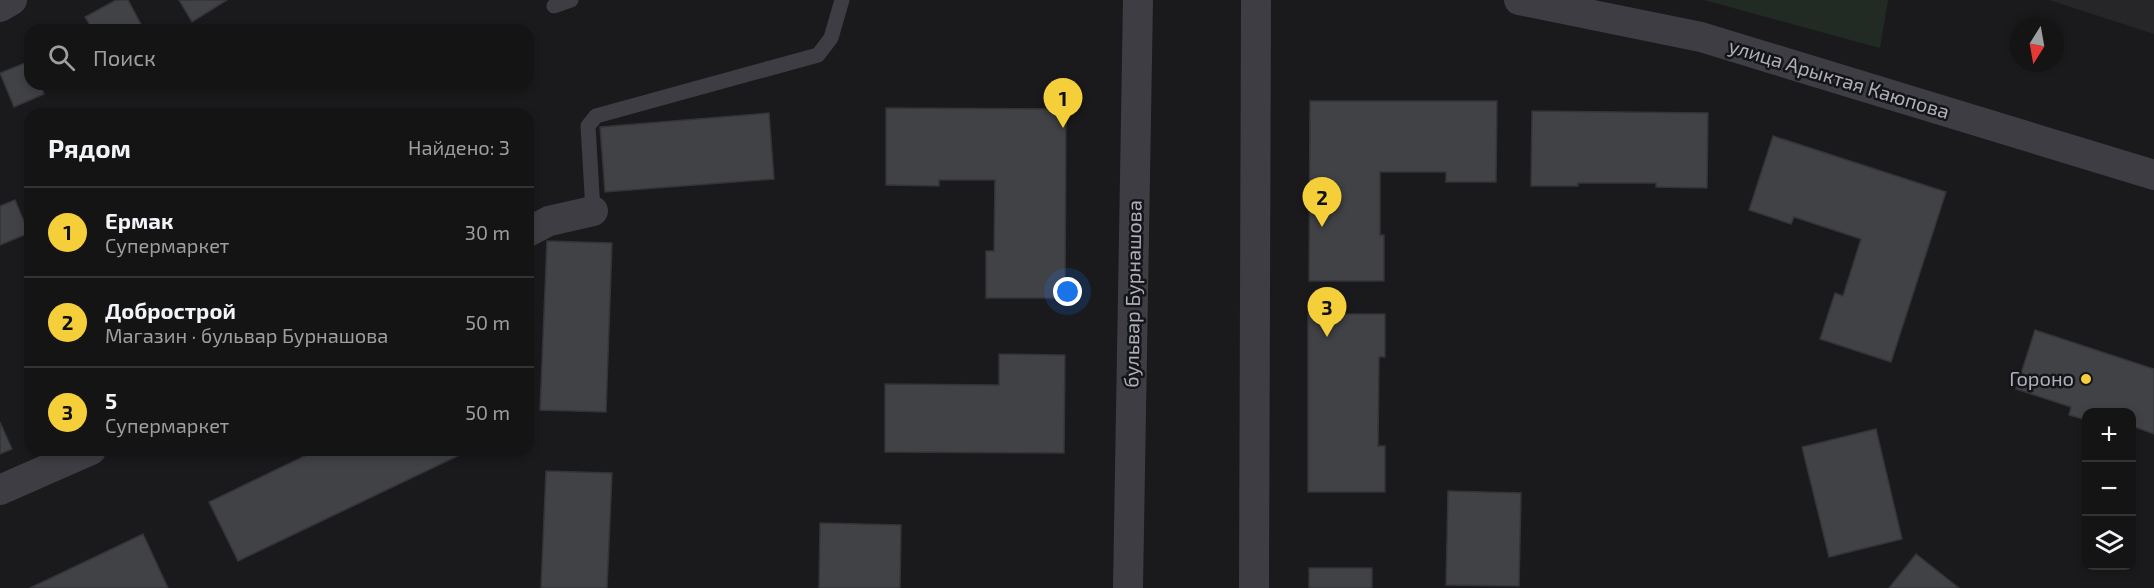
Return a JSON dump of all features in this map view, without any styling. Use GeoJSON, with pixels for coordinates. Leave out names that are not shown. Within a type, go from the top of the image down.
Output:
{"type":"FeatureCollection","features":[{"type":"Feature","properties":{"kind":"street"},"geometry":{"type":"LineString","coordinates":[[0,6],[12,0]]}},
{"type":"Feature","properties":{"kind":"street","name":"бульвар Бурнашова"},"geometry":{"type":"LineString","coordinates":[[1128,588],[1138,0]]}},
{"type":"Feature","properties":{"kind":"street"},"geometry":{"type":"LineString","coordinates":[[1254,588],[1256,0]]}},
{"type":"Feature","properties":{"kind":"street","name":"улица Арыктая Каюпова"},"geometry":{"type":"LineString","coordinates":[[1519,0],[1701,37],[2154,175]]}},
{"type":"Feature","properties":{"kind":"street"},"geometry":{"type":"LineString","coordinates":[[534,229],[549,221],[593,211]]}},
{"type":"Feature","properties":{"kind":"street"},"geometry":{"type":"LineString","coordinates":[[0,490],[77,456]]}},
{"type":"Feature","properties":{"kind":"lane"},"geometry":{"type":"LineString","coordinates":[[554,6],[571,0]]}},
{"type":"Feature","properties":{"kind":"lane"},"geometry":{"type":"LineString","coordinates":[[593,211],[588,126],[596,116],[818,55],[831,38],[842,0]]}},
{"type":"Feature","properties":{"kind":"shaded area"},"geometry":{"type":"Polygon","coordinates":[[[1704,0],[1888,0],[1880,48],[1704,0]]]}},
{"type":"Feature","properties":{"kind":"shaded area"},"geometry":{"type":"Polygon","coordinates":[[[2049,0],[2154,0],[2154,34],[2049,0]]]}},
{"type":"Feature","properties":{"kind":"building"},"geometry":{"type":"Polygon","coordinates":[[[116,0],[128,0],[141,24],[89,24],[85,17],[116,0]]]}},
{"type":"Feature","properties":{"kind":"building"},"geometry":{"type":"Polygon","coordinates":[[[179,0],[227,0],[192,22],[179,0]]]}},
{"type":"Feature","properties":{"kind":"building"},"geometry":{"type":"Polygon","coordinates":[[[24,63],[24,90],[42,90],[44,94],[14,107],[0,73],[24,63]]]}},
{"type":"Feature","properties":{"kind":"building"},"geometry":{"type":"Polygon","coordinates":[[[1310,101],[1497,101],[1496,182],[1446,182],[1446,172],[1380,172],[1380,235],[1384,235],[1384,281],[1309,281],[1310,101]]]}},
{"type":"Feature","properties":{"kind":"building"},"geometry":{"type":"Polygon","coordinates":[[[886,108],[1066,109],[1065,298],[986,298],[986,251],[994,251],[995,180],[939,180],[939,186],[886,185],[886,108]]]}},
{"type":"Feature","properties":{"kind":"building"},"geometry":{"type":"Polygon","coordinates":[[[1532,111],[1708,113],[1707,188],[1656,187],[1656,183],[1578,183],[1578,186],[1531,186],[1532,111]]]}},
{"type":"Feature","properties":{"kind":"building"},"geometry":{"type":"Polygon","coordinates":[[[769,113],[774,179],[605,192],[600,127],[769,113]]]}},
{"type":"Feature","properties":{"kind":"building"},"geometry":{"type":"Polygon","coordinates":[[[1773,136],[1946,192],[1891,362],[1820,339],[1835,293],[1843,296],[1861,239],[1794,217],[1791,224],[1749,210],[1773,136]]]}},
{"type":"Feature","properties":{"kind":"building"},"geometry":{"type":"Polygon","coordinates":[[[15,200],[24,221],[24,235],[0,245],[0,206],[15,200]]]}},
{"type":"Feature","properties":{"kind":"building"},"geometry":{"type":"Polygon","coordinates":[[[547,241],[612,243],[606,412],[540,410],[547,241]]]}},
{"type":"Feature","properties":{"kind":"building"},"geometry":{"type":"Polygon","coordinates":[[[1308,314],[1385,314],[1385,357],[1379,357],[1378,446],[1385,446],[1385,492],[1308,492],[1308,314]]]}},
{"type":"Feature","properties":{"kind":"building","name":"Гороно"},"geometry":{"type":"Polygon","coordinates":[[[2035,330],[2154,369],[2154,434],[2136,427],[2136,408],[2082,408],[2082,419],[2069,415],[2071,407],[2016,389],[2035,330]]]}},
{"type":"Feature","properties":{"kind":"building"},"geometry":{"type":"Polygon","coordinates":[[[999,354],[1065,355],[1064,453],[885,452],[885,384],[999,385],[999,354]]]}},
{"type":"Feature","properties":{"kind":"building"},"geometry":{"type":"Polygon","coordinates":[[[0,422],[12,449],[0,454],[0,422]]]}},
{"type":"Feature","properties":{"kind":"building"},"geometry":{"type":"Polygon","coordinates":[[[1876,429],[1902,539],[1829,557],[1802,447],[1876,429]]]}},
{"type":"Feature","properties":{"kind":"building"},"geometry":{"type":"Polygon","coordinates":[[[305,456],[457,456],[238,561],[209,502],[305,456]]]}},
{"type":"Feature","properties":{"kind":"building"},"geometry":{"type":"Polygon","coordinates":[[[546,471],[612,473],[607,588],[541,588],[546,471]]]}},
{"type":"Feature","properties":{"kind":"building"},"geometry":{"type":"Polygon","coordinates":[[[1448,491],[1521,493],[1519,586],[1446,585],[1448,491]]]}},
{"type":"Feature","properties":{"kind":"building"},"geometry":{"type":"Polygon","coordinates":[[[820,523],[901,525],[900,588],[819,588],[820,523]]]}},
{"type":"Feature","properties":{"kind":"building"},"geometry":{"type":"Polygon","coordinates":[[[143,534],[168,588],[30,588],[143,534]]]}},
{"type":"Feature","properties":{"kind":"building"},"geometry":{"type":"Polygon","coordinates":[[[1916,554],[1959,588],[1889,588],[1916,554]]]}},
{"type":"Feature","properties":{"kind":"building"},"geometry":{"type":"Polygon","coordinates":[[[1309,568],[1372,568],[1372,588],[1309,588],[1309,568]]]}},
{"type":"Feature","properties":{"kind":"place","name":"Ермак"},"geometry":{"type":"Point","coordinates":[1063,128]}},
{"type":"Feature","properties":{"kind":"place","name":"Добрострой"},"geometry":{"type":"Point","coordinates":[1322,227]}},
{"type":"Feature","properties":{"kind":"place","name":"5"},"geometry":{"type":"Point","coordinates":[1327,337]}},
{"type":"Feature","properties":{"kind":"place","name":"Гороно"},"geometry":{"type":"Point","coordinates":[2086,379]}}]}
